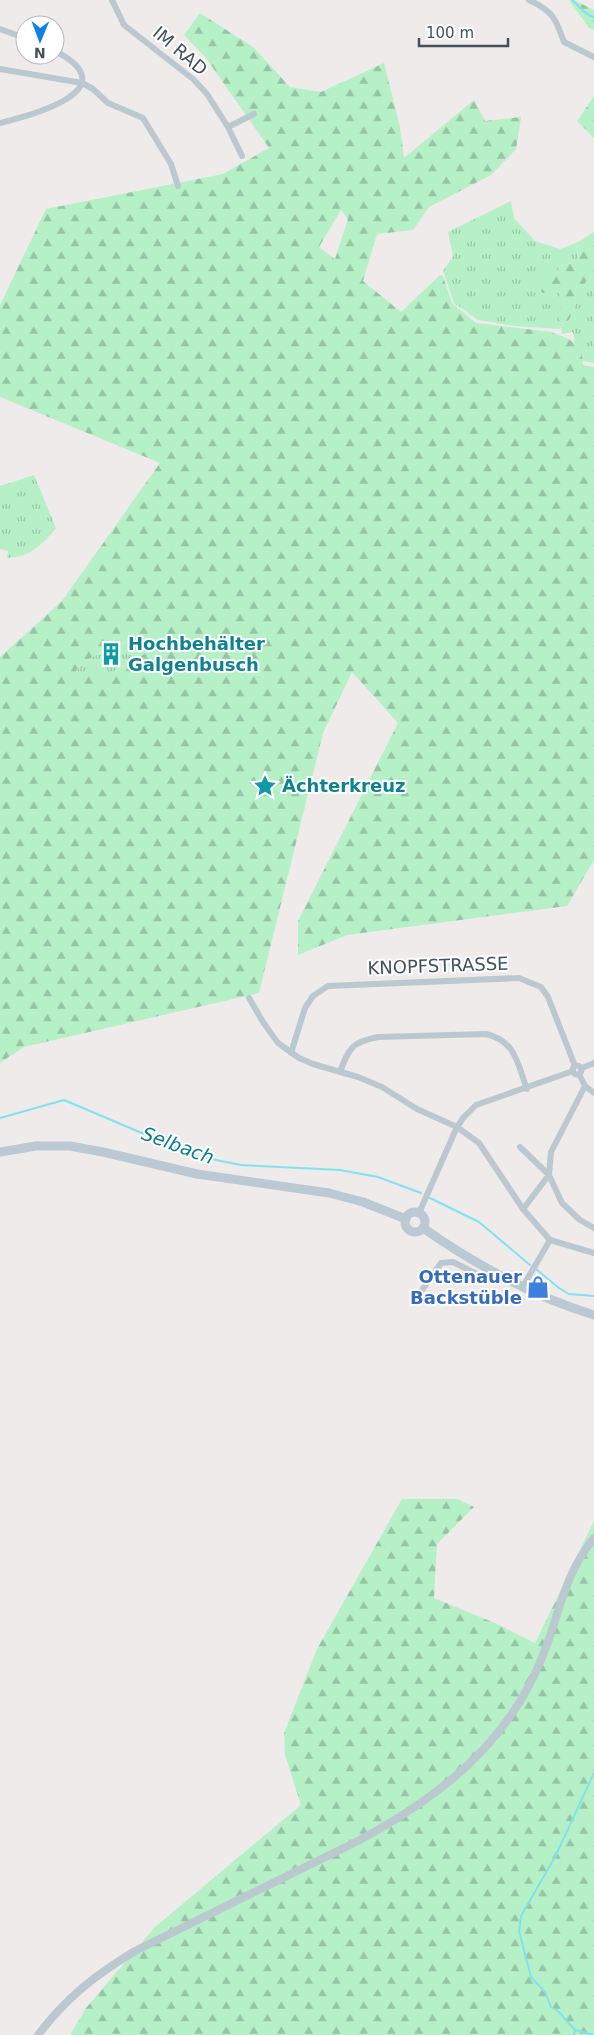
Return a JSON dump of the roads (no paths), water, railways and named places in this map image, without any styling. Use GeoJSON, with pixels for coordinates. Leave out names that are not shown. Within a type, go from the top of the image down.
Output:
{"type":"FeatureCollection","features":[{"type":"Feature","properties":{"kind":"main road"},"geometry":{"type":"LineString","coordinates":[[0,1152],[36,1146],[70,1146],[197,1174],[329,1193],[363,1202],[406,1219]]}},
{"type":"Feature","properties":{"kind":"main road"},"geometry":{"type":"LineString","coordinates":[[413,1212],[419,1213],[425,1220],[423,1228],[417,1232],[410,1230],[406,1225],[406,1219],[413,1212]]}},
{"type":"Feature","properties":{"kind":"main road"},"geometry":{"type":"LineString","coordinates":[[423,1228],[451,1248],[500,1277],[522,1288],[594,1315]]}},
{"type":"Feature","properties":{"kind":"street","name":"IM RAD"},"geometry":{"type":"LineString","coordinates":[[112,0],[124,24],[193,79],[207,94],[228,127],[242,156]]}},
{"type":"Feature","properties":{"kind":"street"},"geometry":{"type":"LineString","coordinates":[[529,0],[540,5],[556,18],[564,42],[594,56]]}},
{"type":"Feature","properties":{"kind":"street"},"geometry":{"type":"LineString","coordinates":[[0,29],[15,34]]}},
{"type":"Feature","properties":{"kind":"street"},"geometry":{"type":"LineString","coordinates":[[0,123],[37,114],[58,105],[74,94],[82,83],[81,72],[78,66],[65,58]]}},
{"type":"Feature","properties":{"kind":"street"},"geometry":{"type":"LineString","coordinates":[[0,69],[82,83],[93,89],[108,103],[143,118],[171,164],[178,186]]}},
{"type":"Feature","properties":{"kind":"street"},"geometry":{"type":"LineString","coordinates":[[228,127],[254,114]]}},
{"type":"Feature","properties":{"kind":"street","name":"KNOPFSTRASSE"},"geometry":{"type":"LineString","coordinates":[[290,1053],[305,1008],[313,996],[328,986],[519,978],[540,987],[548,997],[585,1086]]}},
{"type":"Feature","properties":{"kind":"street"},"geometry":{"type":"LineString","coordinates":[[249,998],[278,1043],[290,1053],[313,1064],[358,1076],[382,1087],[417,1110],[457,1127],[479,1143],[523,1209],[550,1240],[594,1253]]}},
{"type":"Feature","properties":{"kind":"street"},"geometry":{"type":"LineString","coordinates":[[340,1072],[348,1051],[362,1040],[486,1034],[505,1041],[511,1049],[527,1089]]}},
{"type":"Feature","properties":{"kind":"street"},"geometry":{"type":"LineString","coordinates":[[419,1213],[457,1127],[464,1117],[476,1106],[594,1063]]}},
{"type":"Feature","properties":{"kind":"street"},"geometry":{"type":"LineString","coordinates":[[523,1209],[549,1174],[551,1152],[585,1086],[594,1093]]}},
{"type":"Feature","properties":{"kind":"street"},"geometry":{"type":"LineString","coordinates":[[520,1147],[549,1174],[562,1203],[580,1220],[594,1228]]}},
{"type":"Feature","properties":{"kind":"street"},"geometry":{"type":"LineString","coordinates":[[522,1288],[550,1240]]}},
{"type":"Feature","properties":{"kind":"street"},"geometry":{"type":"LineString","coordinates":[[420,1293],[441,1263],[446,1261],[453,1262],[493,1282],[500,1277]]}},
{"type":"Feature","properties":{"kind":"street"},"geometry":{"type":"LineString","coordinates":[[38,2035],[66,2001],[111,1966],[135,1951],[389,1825],[417,1808],[464,1770],[500,1728],[532,1679],[542,1657],[575,1564],[594,1538]]}},
{"type":"Feature","properties":{"kind":"waterway"},"geometry":{"type":"LineString","coordinates":[[572,0],[585,12],[594,17]]}},
{"type":"Feature","properties":{"kind":"waterway","name":"Selbach"},"geometry":{"type":"LineString","coordinates":[[0,1118],[64,1100],[196,1156],[241,1165],[340,1170],[378,1177],[421,1193]]}},
{"type":"Feature","properties":{"kind":"waterway","name":"Selbach"},"geometry":{"type":"LineString","coordinates":[[430,1198],[479,1222],[530,1265]]}},
{"type":"Feature","properties":{"kind":"waterway","name":"Selbach"},"geometry":{"type":"LineString","coordinates":[[537,1270],[569,1294],[594,1296]]}},
{"type":"Feature","properties":{"kind":"waterway"},"geometry":{"type":"LineString","coordinates":[[575,2030],[558,2011],[551,2007],[545,1992],[531,1977],[519,1931],[521,1916],[555,1857],[594,1773]]}},
{"type":"Feature","properties":{"kind":"waterway"},"geometry":{"type":"LineString","coordinates":[[574,2035],[575,2030],[594,2035]]}},
{"type":"Feature","properties":{"kind":"place","name":"Hochbehälter Galgenbusch"},"geometry":{"type":"Point","coordinates":[111,654]}},
{"type":"Feature","properties":{"kind":"place","name":"Ächterkreuz"},"geometry":{"type":"Point","coordinates":[265,786]}},
{"type":"Feature","properties":{"kind":"place","name":"Ottenauer Backstüble"},"geometry":{"type":"Point","coordinates":[538,1287]}}]}
